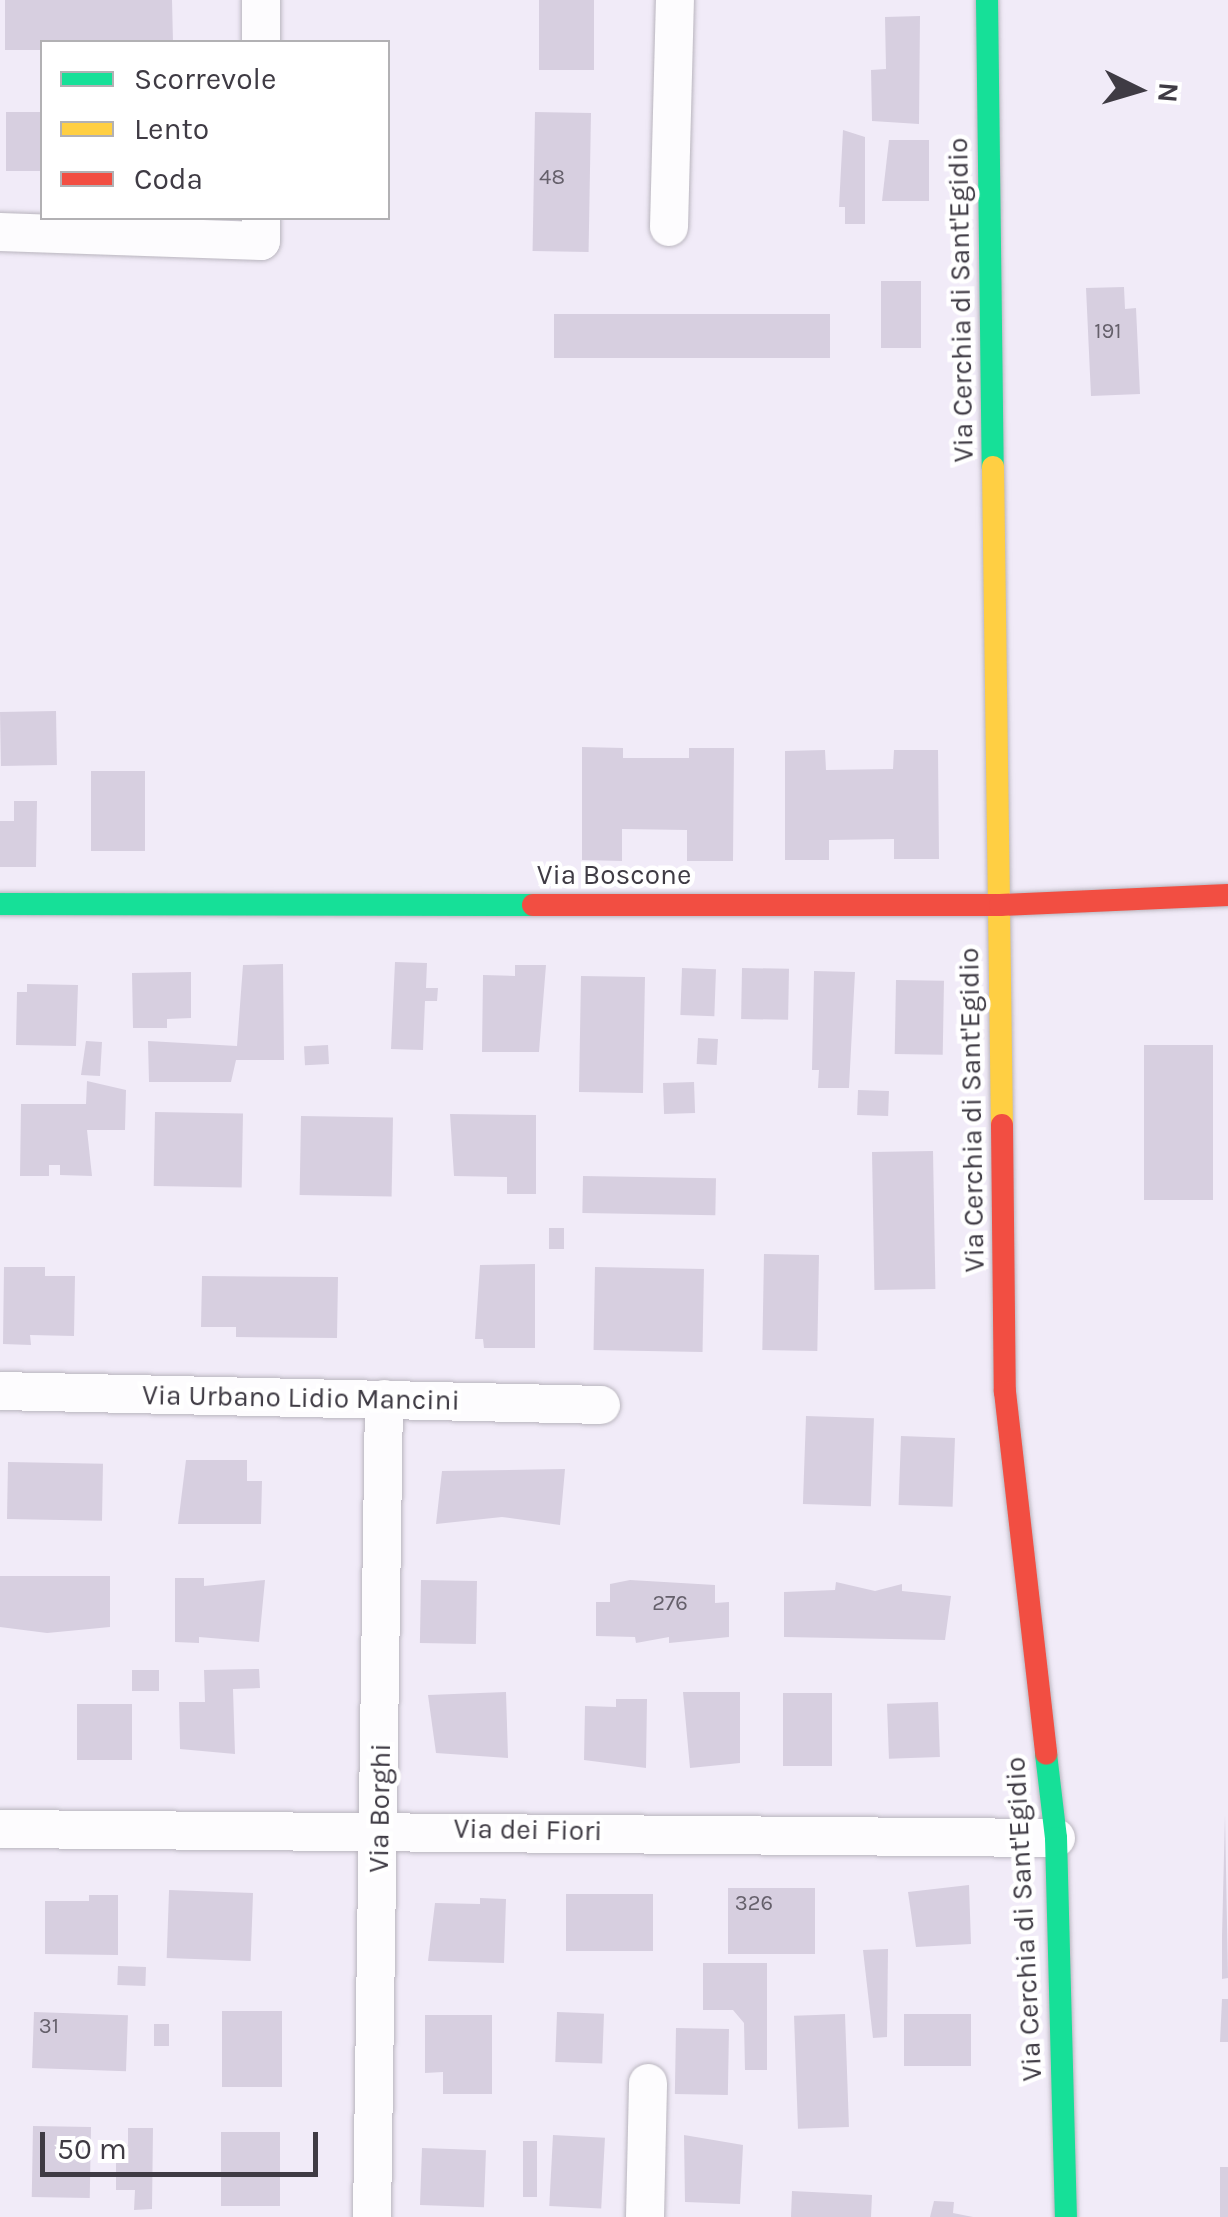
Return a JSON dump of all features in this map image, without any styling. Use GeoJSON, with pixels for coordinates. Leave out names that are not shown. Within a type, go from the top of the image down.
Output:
{"type":"FeatureCollection","features":[{"type":"Feature","properties":{"kind":"street"},"geometry":{"type":"LineString","coordinates":[[260,0],[261,40]]}},
{"type":"Feature","properties":{"kind":"street"},"geometry":{"type":"LineString","coordinates":[[669,227],[675,0]]}},
{"type":"Feature","properties":{"kind":"street","name":"Via Cerchia di Sant'Egidio"},"geometry":{"type":"LineString","coordinates":[[987,0],[1005,1392],[1056,1838],[1066,2217]]}},
{"type":"Feature","properties":{"kind":"street"},"geometry":{"type":"LineString","coordinates":[[0,232],[261,229]]}},
{"type":"Feature","properties":{"kind":"street","name":"Via Boscone"},"geometry":{"type":"LineString","coordinates":[[0,904],[1000,905],[1228,895]]}},
{"type":"Feature","properties":{"kind":"street","name":"Via Urbano Lidio Mancini"},"geometry":{"type":"LineString","coordinates":[[0,1390],[601,1405]]}},
{"type":"Feature","properties":{"kind":"street","name":"Via Borghi"},"geometry":{"type":"LineString","coordinates":[[372,2217],[384,1399]]}},
{"type":"Feature","properties":{"kind":"street","name":"Via dei Fiori"},"geometry":{"type":"LineString","coordinates":[[0,1829],[380,1828],[1056,1838]]}},
{"type":"Feature","properties":{"kind":"street"},"geometry":{"type":"LineString","coordinates":[[645,2217],[648,2083]]}},
{"type":"Feature","properties":{"kind":"building"},"geometry":{"type":"Polygon","coordinates":[[[5,0],[172,0],[173,40],[40,40],[40,50],[5,50],[5,0]]]}},
{"type":"Feature","properties":{"kind":"building"},"geometry":{"type":"Polygon","coordinates":[[[539,0],[594,0],[594,70],[539,70],[539,0]]]}},
{"type":"Feature","properties":{"kind":"building"},"geometry":{"type":"Polygon","coordinates":[[[920,16],[919,124],[872,121],[871,70],[886,69],[885,17],[920,16]]]}},
{"type":"Feature","properties":{"kind":"building"},"geometry":{"type":"Polygon","coordinates":[[[6,112],[40,112],[40,171],[6,171],[6,112]]]}},
{"type":"Feature","properties":{"kind":"building"},"geometry":{"type":"Polygon","coordinates":[[[535,112],[591,113],[589,252],[533,251],[535,112]]]}},
{"type":"Feature","properties":{"kind":"building"},"geometry":{"type":"Polygon","coordinates":[[[843,130],[865,137],[865,224],[845,224],[845,207],[839,207],[843,130]]]}},
{"type":"Feature","properties":{"kind":"building"},"geometry":{"type":"Polygon","coordinates":[[[889,140],[929,140],[929,201],[882,201],[889,140]]]}},
{"type":"Feature","properties":{"kind":"building"},"geometry":{"type":"Polygon","coordinates":[[[881,281],[921,281],[921,348],[881,348],[881,281]]]}},
{"type":"Feature","properties":{"kind":"building"},"geometry":{"type":"Polygon","coordinates":[[[1124,287],[1125,309],[1136,308],[1140,394],[1091,396],[1086,288],[1124,287]]]}},
{"type":"Feature","properties":{"kind":"building"},"geometry":{"type":"Polygon","coordinates":[[[554,314],[830,314],[830,358],[554,358],[554,314]]]}},
{"type":"Feature","properties":{"kind":"building"},"geometry":{"type":"Polygon","coordinates":[[[56,711],[57,765],[1,766],[0,712],[56,711]]]}},
{"type":"Feature","properties":{"kind":"building"},"geometry":{"type":"Polygon","coordinates":[[[582,747],[623,748],[623,758],[689,758],[689,748],[734,748],[733,861],[687,861],[687,830],[622,829],[622,861],[582,860],[582,747]]]}},
{"type":"Feature","properties":{"kind":"building"},"geometry":{"type":"Polygon","coordinates":[[[825,750],[826,770],[893,769],[894,750],[938,750],[939,859],[894,859],[894,839],[829,840],[829,860],[785,860],[785,751],[825,750]]]}},
{"type":"Feature","properties":{"kind":"building"},"geometry":{"type":"Polygon","coordinates":[[[91,771],[145,771],[145,851],[91,851],[91,771]]]}},
{"type":"Feature","properties":{"kind":"building"},"geometry":{"type":"Polygon","coordinates":[[[14,801],[37,801],[36,867],[0,867],[0,821],[14,821],[14,801]]]}},
{"type":"Feature","properties":{"kind":"building"},"geometry":{"type":"Polygon","coordinates":[[[395,962],[427,963],[426,988],[438,988],[437,1001],[425,1001],[423,1050],[391,1049],[395,962]]]}},
{"type":"Feature","properties":{"kind":"building"},"geometry":{"type":"Polygon","coordinates":[[[283,964],[284,1060],[236,1060],[231,1082],[149,1082],[148,1041],[237,1046],[243,965],[283,964]]]}},
{"type":"Feature","properties":{"kind":"building"},"geometry":{"type":"Polygon","coordinates":[[[515,965],[546,965],[539,1052],[482,1052],[483,975],[515,976],[515,965]]]}},
{"type":"Feature","properties":{"kind":"building"},"geometry":{"type":"Polygon","coordinates":[[[682,968],[716,969],[714,1016],[680,1015],[682,968]]]}},
{"type":"Feature","properties":{"kind":"building"},"geometry":{"type":"Polygon","coordinates":[[[742,968],[789,969],[788,1020],[741,1019],[742,968]]]}},
{"type":"Feature","properties":{"kind":"building"},"geometry":{"type":"Polygon","coordinates":[[[814,971],[855,972],[849,1088],[818,1088],[819,1070],[812,1070],[814,971]]]}},
{"type":"Feature","properties":{"kind":"building"},"geometry":{"type":"Polygon","coordinates":[[[191,972],[191,1018],[167,1019],[167,1028],[133,1028],[132,973],[191,972]]]}},
{"type":"Feature","properties":{"kind":"building"},"geometry":{"type":"Polygon","coordinates":[[[581,976],[645,977],[643,1093],[579,1092],[581,976]]]}},
{"type":"Feature","properties":{"kind":"building"},"geometry":{"type":"Polygon","coordinates":[[[896,980],[944,981],[943,1055],[895,1054],[896,980]]]}},
{"type":"Feature","properties":{"kind":"building"},"geometry":{"type":"Polygon","coordinates":[[[27,984],[78,985],[76,1046],[16,1045],[17,992],[27,992],[27,984]]]}},
{"type":"Feature","properties":{"kind":"building"},"geometry":{"type":"Polygon","coordinates":[[[698,1038],[718,1039],[717,1065],[697,1064],[698,1038]]]}},
{"type":"Feature","properties":{"kind":"building"},"geometry":{"type":"Polygon","coordinates":[[[86,1041],[102,1042],[100,1076],[81,1075],[86,1041]]]}},
{"type":"Feature","properties":{"kind":"building"},"geometry":{"type":"Polygon","coordinates":[[[328,1045],[329,1064],[305,1065],[304,1046],[328,1045]]]}},
{"type":"Feature","properties":{"kind":"building"},"geometry":{"type":"Polygon","coordinates":[[[1144,1045],[1213,1045],[1213,1200],[1144,1200],[1144,1045]]]}},
{"type":"Feature","properties":{"kind":"building"},"geometry":{"type":"Polygon","coordinates":[[[87,1081],[126,1090],[125,1130],[87,1130],[92,1176],[60,1175],[60,1165],[49,1165],[49,1176],[20,1176],[21,1104],[86,1104],[87,1081]]]}},
{"type":"Feature","properties":{"kind":"building"},"geometry":{"type":"Polygon","coordinates":[[[694,1082],[695,1113],[664,1114],[663,1083],[694,1082]]]}},
{"type":"Feature","properties":{"kind":"building"},"geometry":{"type":"Polygon","coordinates":[[[858,1090],[889,1091],[888,1116],[857,1115],[858,1090]]]}},
{"type":"Feature","properties":{"kind":"building"},"geometry":{"type":"Polygon","coordinates":[[[155,1112],[243,1114],[242,1188],[154,1186],[155,1112]]]}},
{"type":"Feature","properties":{"kind":"building"},"geometry":{"type":"Polygon","coordinates":[[[450,1114],[536,1115],[536,1194],[507,1194],[507,1177],[454,1176],[450,1114]]]}},
{"type":"Feature","properties":{"kind":"building"},"geometry":{"type":"Polygon","coordinates":[[[301,1116],[393,1118],[392,1197],[300,1195],[301,1116]]]}},
{"type":"Feature","properties":{"kind":"building"},"geometry":{"type":"Polygon","coordinates":[[[933,1151],[935,1289],[874,1290],[872,1152],[933,1151]]]}},
{"type":"Feature","properties":{"kind":"building"},"geometry":{"type":"Polygon","coordinates":[[[583,1176],[716,1178],[715,1215],[582,1213],[583,1176]]]}},
{"type":"Feature","properties":{"kind":"building"},"geometry":{"type":"Polygon","coordinates":[[[549,1228],[564,1228],[564,1249],[549,1249],[549,1228]]]}},
{"type":"Feature","properties":{"kind":"building"},"geometry":{"type":"Polygon","coordinates":[[[764,1254],[819,1255],[817,1351],[762,1350],[764,1254]]]}},
{"type":"Feature","properties":{"kind":"building"},"geometry":{"type":"Polygon","coordinates":[[[535,1264],[535,1348],[484,1348],[483,1339],[475,1339],[480,1265],[535,1264]]]}},
{"type":"Feature","properties":{"kind":"building"},"geometry":{"type":"Polygon","coordinates":[[[4,1267],[45,1267],[45,1276],[75,1276],[74,1336],[30,1335],[31,1345],[3,1344],[4,1267]]]}},
{"type":"Feature","properties":{"kind":"building"},"geometry":{"type":"Polygon","coordinates":[[[595,1267],[704,1269],[703,1352],[594,1350],[595,1267]]]}},
{"type":"Feature","properties":{"kind":"building"},"geometry":{"type":"Polygon","coordinates":[[[202,1276],[338,1277],[337,1338],[236,1337],[236,1327],[201,1327],[202,1276]]]}},
{"type":"Feature","properties":{"kind":"building"},"geometry":{"type":"Polygon","coordinates":[[[806,1416],[874,1418],[871,1506],[803,1504],[806,1416]]]}},
{"type":"Feature","properties":{"kind":"building"},"geometry":{"type":"Polygon","coordinates":[[[901,1436],[955,1438],[953,1507],[899,1505],[901,1436]]]}},
{"type":"Feature","properties":{"kind":"building"},"geometry":{"type":"Polygon","coordinates":[[[186,1460],[247,1460],[247,1481],[262,1481],[261,1524],[178,1524],[186,1460]]]}},
{"type":"Feature","properties":{"kind":"building"},"geometry":{"type":"Polygon","coordinates":[[[8,1462],[103,1464],[102,1521],[7,1519],[8,1462]]]}},
{"type":"Feature","properties":{"kind":"building"},"geometry":{"type":"Polygon","coordinates":[[[565,1469],[560,1525],[502,1517],[436,1524],[442,1471],[565,1469]]]}},
{"type":"Feature","properties":{"kind":"building"},"geometry":{"type":"Polygon","coordinates":[[[0,1576],[110,1576],[110,1627],[47,1633],[0,1627],[0,1576]]]}},
{"type":"Feature","properties":{"kind":"building"},"geometry":{"type":"Polygon","coordinates":[[[175,1578],[204,1578],[204,1586],[265,1580],[259,1642],[199,1637],[199,1643],[175,1642],[175,1578]]]}},
{"type":"Feature","properties":{"kind":"building"},"geometry":{"type":"Polygon","coordinates":[[[421,1580],[477,1581],[476,1644],[420,1643],[421,1580]]]}},
{"type":"Feature","properties":{"kind":"building"},"geometry":{"type":"Polygon","coordinates":[[[630,1580],[715,1585],[715,1603],[729,1602],[729,1637],[669,1643],[669,1637],[636,1643],[635,1637],[596,1636],[596,1602],[610,1602],[610,1584],[630,1580]]]}},
{"type":"Feature","properties":{"kind":"building"},"geometry":{"type":"Polygon","coordinates":[[[836,1582],[875,1591],[902,1584],[902,1591],[951,1596],[945,1640],[784,1637],[784,1592],[835,1590],[836,1582]]]}},
{"type":"Feature","properties":{"kind":"building"},"geometry":{"type":"Polygon","coordinates":[[[259,1669],[260,1688],[233,1689],[235,1754],[180,1749],[179,1702],[205,1702],[204,1670],[259,1669]]]}},
{"type":"Feature","properties":{"kind":"building"},"geometry":{"type":"Polygon","coordinates":[[[132,1670],[159,1670],[159,1691],[132,1691],[132,1670]]]}},
{"type":"Feature","properties":{"kind":"building"},"geometry":{"type":"Polygon","coordinates":[[[506,1692],[508,1758],[436,1753],[428,1695],[506,1692]]]}},
{"type":"Feature","properties":{"kind":"building"},"geometry":{"type":"Polygon","coordinates":[[[683,1692],[740,1692],[740,1763],[690,1768],[683,1692]]]}},
{"type":"Feature","properties":{"kind":"building"},"geometry":{"type":"Polygon","coordinates":[[[783,1693],[832,1693],[832,1766],[783,1766],[783,1693]]]}},
{"type":"Feature","properties":{"kind":"building"},"geometry":{"type":"Polygon","coordinates":[[[616,1699],[647,1699],[646,1768],[584,1760],[585,1706],[616,1707],[616,1699]]]}},
{"type":"Feature","properties":{"kind":"building"},"geometry":{"type":"Polygon","coordinates":[[[938,1702],[940,1757],[889,1759],[887,1704],[938,1702]]]}},
{"type":"Feature","properties":{"kind":"building"},"geometry":{"type":"Polygon","coordinates":[[[77,1704],[132,1704],[132,1760],[77,1760],[77,1704]]]}},
{"type":"Feature","properties":{"kind":"building"},"geometry":{"type":"Polygon","coordinates":[[[1225,1815],[1228,1978],[1222,1979],[1222,1936],[1225,1815]]]}},
{"type":"Feature","properties":{"kind":"building"},"geometry":{"type":"Polygon","coordinates":[[[969,1885],[971,1944],[916,1947],[908,1892],[969,1885]]]}},
{"type":"Feature","properties":{"kind":"building"},"geometry":{"type":"Polygon","coordinates":[[[728,1888],[815,1888],[815,1954],[728,1954],[728,1888]]]}},
{"type":"Feature","properties":{"kind":"building"},"geometry":{"type":"Polygon","coordinates":[[[169,1890],[253,1893],[251,1961],[167,1958],[169,1890]]]}},
{"type":"Feature","properties":{"kind":"building"},"geometry":{"type":"Polygon","coordinates":[[[566,1894],[653,1894],[653,1951],[566,1951],[566,1894]]]}},
{"type":"Feature","properties":{"kind":"building"},"geometry":{"type":"Polygon","coordinates":[[[89,1895],[118,1895],[118,1955],[45,1954],[45,1901],[89,1901],[89,1895]]]}},
{"type":"Feature","properties":{"kind":"building"},"geometry":{"type":"Polygon","coordinates":[[[480,1898],[506,1899],[504,1963],[428,1961],[435,1903],[480,1904],[480,1898]]]}},
{"type":"Feature","properties":{"kind":"building"},"geometry":{"type":"Polygon","coordinates":[[[888,1949],[887,2037],[873,2038],[863,1950],[888,1949]]]}},
{"type":"Feature","properties":{"kind":"building"},"geometry":{"type":"Polygon","coordinates":[[[703,1963],[767,1963],[767,2070],[745,2070],[744,2023],[733,2010],[703,2010],[703,1963]]]}},
{"type":"Feature","properties":{"kind":"building"},"geometry":{"type":"Polygon","coordinates":[[[118,1966],[146,1967],[145,1986],[117,1985],[118,1966]]]}},
{"type":"Feature","properties":{"kind":"building"},"geometry":{"type":"Polygon","coordinates":[[[1222,1999],[1228,1999],[1228,2042],[1220,2042],[1222,1999]]]}},
{"type":"Feature","properties":{"kind":"building"},"geometry":{"type":"Polygon","coordinates":[[[222,2011],[282,2011],[282,2087],[222,2087],[222,2011]]]}},
{"type":"Feature","properties":{"kind":"building"},"geometry":{"type":"Polygon","coordinates":[[[34,2012],[128,2015],[126,2071],[32,2068],[34,2012]]]}},
{"type":"Feature","properties":{"kind":"building"},"geometry":{"type":"Polygon","coordinates":[[[557,2012],[604,2014],[602,2064],[555,2062],[557,2012]]]}},
{"type":"Feature","properties":{"kind":"building"},"geometry":{"type":"Polygon","coordinates":[[[845,2014],[849,2127],[798,2129],[794,2016],[845,2014]]]}},
{"type":"Feature","properties":{"kind":"building"},"geometry":{"type":"Polygon","coordinates":[[[904,2014],[971,2014],[971,2066],[904,2066],[904,2014]]]}},
{"type":"Feature","properties":{"kind":"building"},"geometry":{"type":"Polygon","coordinates":[[[425,2015],[492,2015],[492,2094],[443,2094],[443,2072],[425,2073],[425,2015]]]}},
{"type":"Feature","properties":{"kind":"building"},"geometry":{"type":"Polygon","coordinates":[[[154,2024],[169,2024],[169,2046],[154,2046],[154,2024]]]}},
{"type":"Feature","properties":{"kind":"building"},"geometry":{"type":"Polygon","coordinates":[[[676,2028],[729,2029],[728,2095],[675,2094],[676,2028]]]}},
{"type":"Feature","properties":{"kind":"building"},"geometry":{"type":"Polygon","coordinates":[[[33,2126],[91,2127],[90,2198],[32,2197],[33,2126]]]}},
{"type":"Feature","properties":{"kind":"building"},"geometry":{"type":"Polygon","coordinates":[[[128,2128],[153,2128],[152,2209],[134,2210],[135,2190],[116,2190],[116,2145],[128,2145],[128,2128]]]}},
{"type":"Feature","properties":{"kind":"building"},"geometry":{"type":"Polygon","coordinates":[[[221,2132],[280,2132],[280,2206],[221,2206],[221,2132]]]}},
{"type":"Feature","properties":{"kind":"building"},"geometry":{"type":"Polygon","coordinates":[[[553,2135],[605,2138],[601,2209],[549,2206],[553,2135]]]}},
{"type":"Feature","properties":{"kind":"building"},"geometry":{"type":"Polygon","coordinates":[[[684,2135],[743,2145],[740,2204],[685,2202],[684,2135]]]}},
{"type":"Feature","properties":{"kind":"building"},"geometry":{"type":"Polygon","coordinates":[[[523,2141],[537,2141],[537,2197],[523,2197],[523,2141]]]}},
{"type":"Feature","properties":{"kind":"building"},"geometry":{"type":"Polygon","coordinates":[[[422,2148],[486,2150],[484,2207],[420,2205],[422,2148]]]}},
{"type":"Feature","properties":{"kind":"building"},"geometry":{"type":"Polygon","coordinates":[[[1220,2167],[1228,2167],[1228,2217],[1220,2217],[1220,2167]]]}},
{"type":"Feature","properties":{"kind":"building"},"geometry":{"type":"Polygon","coordinates":[[[792,2191],[872,2195],[871,2217],[791,2217],[792,2191]]]}},
{"type":"Feature","properties":{"kind":"building"},"geometry":{"type":"Polygon","coordinates":[[[934,2201],[954,2202],[953,2213],[973,2217],[930,2217],[934,2201]]]}},
{"type":"Feature","properties":{"kind":"traffic: fast"},"geometry":{"type":"LineString","coordinates":[[987,0],[993,467]]}},
{"type":"Feature","properties":{"kind":"traffic: fast"},"geometry":{"type":"LineString","coordinates":[[0,904],[533,905]]}},
{"type":"Feature","properties":{"kind":"traffic: fast"},"geometry":{"type":"LineString","coordinates":[[1046,1754],[1056,1838],[1066,2217]]}},
{"type":"Feature","properties":{"kind":"traffic: slow"},"geometry":{"type":"LineString","coordinates":[[993,467],[1002,1125]]}},
{"type":"Feature","properties":{"kind":"traffic: jam"},"geometry":{"type":"LineString","coordinates":[[533,905],[1000,905],[1228,895]]}},
{"type":"Feature","properties":{"kind":"traffic: jam"},"geometry":{"type":"LineString","coordinates":[[1002,1125],[1005,1392],[1046,1754]]}}]}
